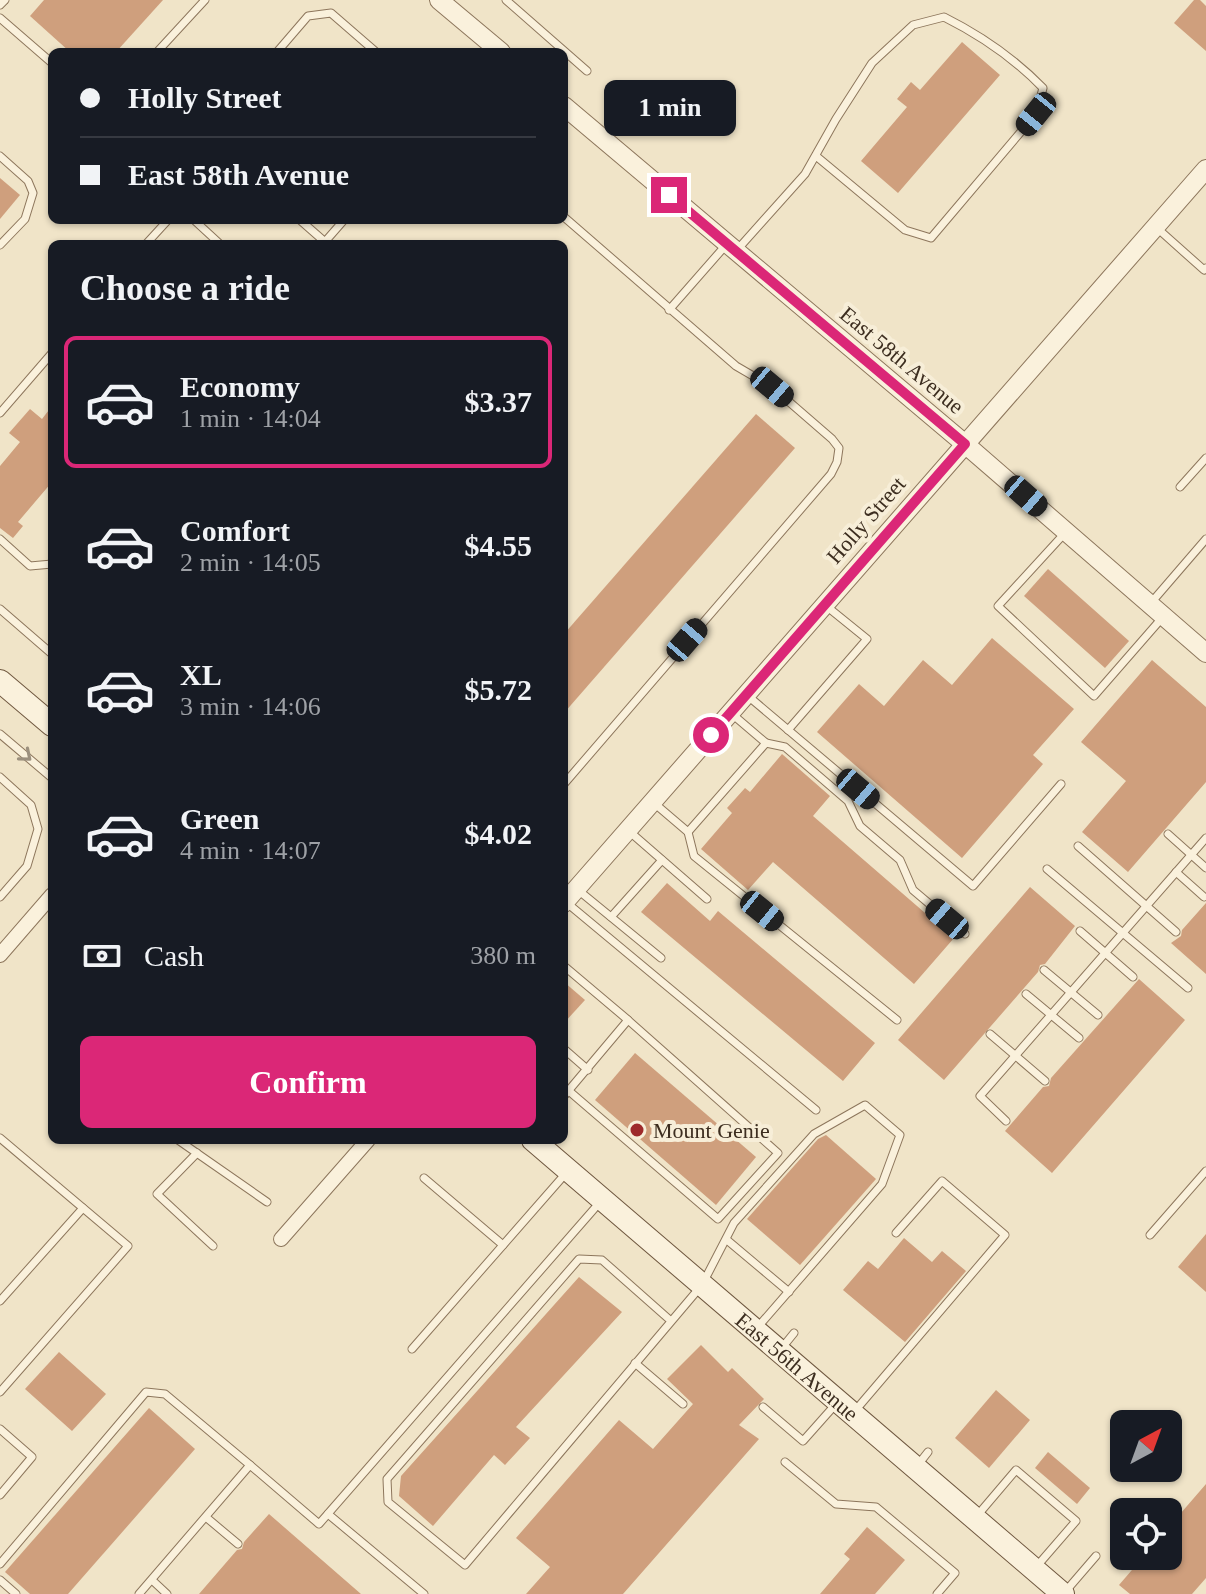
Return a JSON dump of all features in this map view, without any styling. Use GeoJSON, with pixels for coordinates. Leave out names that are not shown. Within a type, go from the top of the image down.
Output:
{"type":"FeatureCollection","features":[{"type":"Feature","properties":{"kind":"main road"},"geometry":{"type":"LineString","coordinates":[[0,681],[48,722]]}},
{"type":"Feature","properties":{"kind":"main road","name":"East 56th Avenue"},"geometry":{"type":"LineString","coordinates":[[538,1144],[845,1408],[922,1460],[974,1518],[1063,1594]]}},
{"type":"Feature","properties":{"kind":"street"},"geometry":{"type":"LineString","coordinates":[[439,0],[491,48]]}},
{"type":"Feature","properties":{"kind":"street","name":"East 58th Avenue"},"geometry":{"type":"LineString","coordinates":[[568,109],[965,444],[1206,653]]}},
{"type":"Feature","properties":{"kind":"street","name":"Holly Street"},"geometry":{"type":"LineString","coordinates":[[569,898],[1206,169]]}},
{"type":"Feature","properties":{"kind":"street"},"geometry":{"type":"LineString","coordinates":[[0,955],[48,900]]}},
{"type":"Feature","properties":{"kind":"street"},"geometry":{"type":"LineString","coordinates":[[281,1239],[364,1144]]}},
{"type":"Feature","properties":{"kind":"lane"},"geometry":{"type":"LineString","coordinates":[[0,5],[5,0]]}},
{"type":"Feature","properties":{"kind":"lane"},"geometry":{"type":"LineString","coordinates":[[161,48],[205,0]]}},
{"type":"Feature","properties":{"kind":"lane"},"geometry":{"type":"LineString","coordinates":[[506,0],[561,48]]}},
{"type":"Feature","properties":{"kind":"lane"},"geometry":{"type":"LineString","coordinates":[[280,48],[308,16],[331,13],[371,48]]}},
{"type":"Feature","properties":{"kind":"lane"},"geometry":{"type":"LineString","coordinates":[[669,310],[805,174],[872,63],[913,25],[944,17],[982,36],[1020,64],[1043,88],[1036,114],[931,238],[905,230],[816,156]]}},
{"type":"Feature","properties":{"kind":"lane"},"geometry":{"type":"LineString","coordinates":[[0,18],[48,60]]}},
{"type":"Feature","properties":{"kind":"lane"},"geometry":{"type":"LineString","coordinates":[[568,54],[587,71]]}},
{"type":"Feature","properties":{"kind":"lane"},"geometry":{"type":"LineString","coordinates":[[0,156],[28,181],[33,193],[25,219],[0,245]]}},
{"type":"Feature","properties":{"kind":"lane"},"geometry":{"type":"LineString","coordinates":[[568,221],[736,366],[772,387],[839,448],[831,474],[568,779]]}},
{"type":"Feature","properties":{"kind":"lane"},"geometry":{"type":"LineString","coordinates":[[150,240],[164,224]]}},
{"type":"Feature","properties":{"kind":"lane"},"geometry":{"type":"LineString","coordinates":[[198,224],[216,240]]}},
{"type":"Feature","properties":{"kind":"lane"},"geometry":{"type":"LineString","coordinates":[[304,224],[321,240]]}},
{"type":"Feature","properties":{"kind":"lane"},"geometry":{"type":"LineString","coordinates":[[327,240],[341,224]]}},
{"type":"Feature","properties":{"kind":"lane"},"geometry":{"type":"LineString","coordinates":[[1156,226],[1205,270]]}},
{"type":"Feature","properties":{"kind":"lane"},"geometry":{"type":"LineString","coordinates":[[0,413],[48,358]]}},
{"type":"Feature","properties":{"kind":"lane"},"geometry":{"type":"LineString","coordinates":[[1180,487],[1206,458]]}},
{"type":"Feature","properties":{"kind":"lane"},"geometry":{"type":"LineString","coordinates":[[1066,531],[998,606],[1094,696],[1206,539]]}},
{"type":"Feature","properties":{"kind":"lane"},"geometry":{"type":"LineString","coordinates":[[0,539],[30,566],[48,564]]}},
{"type":"Feature","properties":{"kind":"lane"},"geometry":{"type":"LineString","coordinates":[[788,730],[867,639],[825,604]]}},
{"type":"Feature","properties":{"kind":"lane"},"geometry":{"type":"LineString","coordinates":[[1,611],[48,651]]}},
{"type":"Feature","properties":{"kind":"lane"},"geometry":{"type":"LineString","coordinates":[[746,695],[973,886],[1061,784]]}},
{"type":"Feature","properties":{"kind":"lane"},"geometry":{"type":"LineString","coordinates":[[730,713],[766,743],[785,747],[848,801],[860,826],[900,860],[913,890],[965,934]]}},
{"type":"Feature","properties":{"kind":"lane"},"geometry":{"type":"LineString","coordinates":[[0,734],[48,775]]}},
{"type":"Feature","properties":{"kind":"lane"},"geometry":{"type":"LineString","coordinates":[[688,832],[766,743]]}},
{"type":"Feature","properties":{"kind":"lane"},"geometry":{"type":"LineString","coordinates":[[0,777],[31,805],[38,829],[27,866],[0,897]]}},
{"type":"Feature","properties":{"kind":"lane"},"geometry":{"type":"LineString","coordinates":[[653,802],[688,832],[694,856],[897,1020]]}},
{"type":"Feature","properties":{"kind":"lane"},"geometry":{"type":"LineString","coordinates":[[628,830],[707,899]]}},
{"type":"Feature","properties":{"kind":"lane"},"geometry":{"type":"LineString","coordinates":[[1168,834],[1206,868]]}},
{"type":"Feature","properties":{"kind":"lane"},"geometry":{"type":"LineString","coordinates":[[1006,1121],[980,1096],[1206,838]]}},
{"type":"Feature","properties":{"kind":"lane"},"geometry":{"type":"LineString","coordinates":[[1078,846],[1176,932]]}},
{"type":"Feature","properties":{"kind":"lane"},"geometry":{"type":"LineString","coordinates":[[611,917],[662,860]]}},
{"type":"Feature","properties":{"kind":"lane"},"geometry":{"type":"LineString","coordinates":[[1047,869],[1188,988]]}},
{"type":"Feature","properties":{"kind":"lane"},"geometry":{"type":"LineString","coordinates":[[1176,872],[1204,897]]}},
{"type":"Feature","properties":{"kind":"lane"},"geometry":{"type":"LineString","coordinates":[[569,898],[611,917],[661,958]]}},
{"type":"Feature","properties":{"kind":"lane"},"geometry":{"type":"LineString","coordinates":[[569,898],[816,1110]]}},
{"type":"Feature","properties":{"kind":"lane"},"geometry":{"type":"LineString","coordinates":[[1080,931],[1133,977]]}},
{"type":"Feature","properties":{"kind":"lane"},"geometry":{"type":"LineString","coordinates":[[568,969],[778,1153],[718,1219],[568,1096]]}},
{"type":"Feature","properties":{"kind":"lane"},"geometry":{"type":"LineString","coordinates":[[1044,970],[1098,1015]]}},
{"type":"Feature","properties":{"kind":"lane"},"geometry":{"type":"LineString","coordinates":[[1026,994],[1079,1038]]}},
{"type":"Feature","properties":{"kind":"lane"},"geometry":{"type":"LineString","coordinates":[[568,1092],[628,1020]]}},
{"type":"Feature","properties":{"kind":"lane"},"geometry":{"type":"LineString","coordinates":[[990,1034],[1045,1081]]}},
{"type":"Feature","properties":{"kind":"lane"},"geometry":{"type":"LineString","coordinates":[[568,1052],[588,1070]]}},
{"type":"Feature","properties":{"kind":"lane"},"geometry":{"type":"LineString","coordinates":[[671,1321],[602,1260],[579,1259],[387,1479],[388,1502],[465,1565],[702,1285],[734,1223],[814,1134],[865,1105],[900,1135],[882,1184],[755,1330]]}},
{"type":"Feature","properties":{"kind":"lane"},"geometry":{"type":"LineString","coordinates":[[0,1138],[128,1246],[0,1392]]}},
{"type":"Feature","properties":{"kind":"lane"},"geometry":{"type":"LineString","coordinates":[[184,1144],[267,1202]]}},
{"type":"Feature","properties":{"kind":"lane"},"geometry":{"type":"LineString","coordinates":[[197,1153],[157,1194],[213,1246]]}},
{"type":"Feature","properties":{"kind":"lane"},"geometry":{"type":"LineString","coordinates":[[412,1349],[568,1170]]}},
{"type":"Feature","properties":{"kind":"lane"},"geometry":{"type":"LineString","coordinates":[[1150,1235],[1206,1171]]}},
{"type":"Feature","properties":{"kind":"lane"},"geometry":{"type":"LineString","coordinates":[[424,1178],[503,1245]]}},
{"type":"Feature","properties":{"kind":"lane"},"geometry":{"type":"LineString","coordinates":[[763,1407],[803,1441],[845,1408],[1005,1235],[942,1181],[896,1233]]}},
{"type":"Feature","properties":{"kind":"lane"},"geometry":{"type":"LineString","coordinates":[[0,1564],[146,1392],[165,1394],[319,1524],[602,1199]]}},
{"type":"Feature","properties":{"kind":"lane"},"geometry":{"type":"LineString","coordinates":[[0,1301],[83,1208]]}},
{"type":"Feature","properties":{"kind":"lane"},"geometry":{"type":"LineString","coordinates":[[727,1240],[789,1292]]}},
{"type":"Feature","properties":{"kind":"lane"},"geometry":{"type":"LineString","coordinates":[[779,1351],[794,1333]]}},
{"type":"Feature","properties":{"kind":"lane"},"geometry":{"type":"LineString","coordinates":[[635,1363],[683,1404]]}},
{"type":"Feature","properties":{"kind":"lane"},"geometry":{"type":"LineString","coordinates":[[0,1429],[32,1457],[0,1495]]}},
{"type":"Feature","properties":{"kind":"lane"},"geometry":{"type":"LineString","coordinates":[[785,1462],[836,1504],[876,1507],[955,1573],[937,1594]]}},
{"type":"Feature","properties":{"kind":"lane"},"geometry":{"type":"LineString","coordinates":[[139,1594],[250,1465]]}},
{"type":"Feature","properties":{"kind":"lane"},"geometry":{"type":"LineString","coordinates":[[974,1518],[1016,1470],[1076,1521],[1034,1569]]}},
{"type":"Feature","properties":{"kind":"lane"},"geometry":{"type":"LineString","coordinates":[[328,1514],[424,1594]]}},
{"type":"Feature","properties":{"kind":"lane"},"geometry":{"type":"LineString","coordinates":[[207,1518],[238,1544]]}},
{"type":"Feature","properties":{"kind":"lane"},"geometry":{"type":"LineString","coordinates":[[1063,1594],[1096,1556]]}},
{"type":"Feature","properties":{"kind":"lane"},"geometry":{"type":"LineString","coordinates":[[0,1580],[16,1594]]}},
{"type":"Feature","properties":{"kind":"lane"},"geometry":{"type":"LineString","coordinates":[[152,1580],[167,1594]]}},
{"type":"Feature","properties":{"kind":"building"},"geometry":{"type":"Polygon","coordinates":[[[44,0],[163,0],[120,48],[66,48],[30,16],[44,0]]]}},
{"type":"Feature","properties":{"kind":"building"},"geometry":{"type":"Polygon","coordinates":[[[1194,0],[1200,0],[1206,6],[1206,51],[1174,23],[1194,0]]]}},
{"type":"Feature","properties":{"kind":"building"},"geometry":{"type":"Polygon","coordinates":[[[962,42],[1000,75],[898,193],[861,161],[907,107],[897,99],[911,82],[920,90],[962,42]]]}},
{"type":"Feature","properties":{"kind":"building"},"geometry":{"type":"Polygon","coordinates":[[[0,178],[20,195],[0,219],[0,178]]]}},
{"type":"Feature","properties":{"kind":"building"},"geometry":{"type":"Polygon","coordinates":[[[30,409],[42,419],[48,411],[48,487],[18,522],[23,526],[13,538],[0,528],[0,466],[20,442],[9,433],[30,409]]]}},
{"type":"Feature","properties":{"kind":"building"},"geometry":{"type":"Polygon","coordinates":[[[756,414],[795,448],[568,708],[568,629],[756,414]]]}},
{"type":"Feature","properties":{"kind":"building"},"geometry":{"type":"Polygon","coordinates":[[[1048,569],[1129,641],[1105,668],[1024,596],[1048,569]]]}},
{"type":"Feature","properties":{"kind":"building"},"geometry":{"type":"Polygon","coordinates":[[[992,638],[1074,709],[1033,755],[1043,764],[962,858],[817,732],[859,684],[884,706],[923,660],[952,685],[992,638]]]}},
{"type":"Feature","properties":{"kind":"building"},"geometry":{"type":"Polygon","coordinates":[[[1152,660],[1206,707],[1206,782],[1128,872],[1082,832],[1126,781],[1081,742],[1152,660]]]}},
{"type":"Feature","properties":{"kind":"building"},"geometry":{"type":"Polygon","coordinates":[[[782,754],[830,796],[813,816],[954,938],[914,984],[773,862],[748,890],[701,849],[732,813],[727,808],[745,788],[750,792],[782,754]]]}},
{"type":"Feature","properties":{"kind":"building"},"geometry":{"type":"Polygon","coordinates":[[[667,883],[710,921],[718,911],[875,1043],[843,1081],[641,912],[667,883]]]}},
{"type":"Feature","properties":{"kind":"building"},"geometry":{"type":"Polygon","coordinates":[[[1030,887],[1075,926],[944,1080],[898,1040],[1030,887]]]}},
{"type":"Feature","properties":{"kind":"building"},"geometry":{"type":"Polygon","coordinates":[[[1206,903],[1206,974],[1171,943],[1181,936],[1182,930],[1206,903]]]}},
{"type":"Feature","properties":{"kind":"building"},"geometry":{"type":"Polygon","coordinates":[[[1139,979],[1185,1020],[1052,1173],[1005,1131],[1043,1087],[1049,1086],[1051,1078],[1139,979]]]}},
{"type":"Feature","properties":{"kind":"building"},"geometry":{"type":"Polygon","coordinates":[[[568,985],[585,1000],[568,1019],[568,985]]]}},
{"type":"Feature","properties":{"kind":"building"},"geometry":{"type":"Polygon","coordinates":[[[635,1053],[756,1157],[716,1205],[595,1100],[635,1053]]]}},
{"type":"Feature","properties":{"kind":"building"},"geometry":{"type":"Polygon","coordinates":[[[826,1135],[876,1179],[800,1265],[747,1219],[818,1139],[826,1135]]]}},
{"type":"Feature","properties":{"kind":"building"},"geometry":{"type":"Polygon","coordinates":[[[1206,1234],[1206,1292],[1178,1267],[1206,1234]]]}},
{"type":"Feature","properties":{"kind":"building"},"geometry":{"type":"Polygon","coordinates":[[[904,1238],[932,1262],[942,1251],[966,1271],[905,1342],[843,1290],[868,1261],[878,1269],[904,1238]]]}},
{"type":"Feature","properties":{"kind":"building"},"geometry":{"type":"Polygon","coordinates":[[[579,1277],[622,1312],[516,1427],[530,1438],[505,1465],[494,1455],[433,1526],[399,1496],[401,1476],[579,1277]]]}},
{"type":"Feature","properties":{"kind":"building"},"geometry":{"type":"Polygon","coordinates":[[[701,1345],[728,1372],[732,1368],[764,1399],[739,1425],[759,1439],[623,1594],[526,1594],[550,1567],[516,1538],[619,1420],[653,1449],[693,1404],[667,1379],[701,1345]]]}},
{"type":"Feature","properties":{"kind":"building"},"geometry":{"type":"Polygon","coordinates":[[[59,1352],[106,1394],[72,1431],[25,1389],[59,1352]]]}},
{"type":"Feature","properties":{"kind":"building"},"geometry":{"type":"Polygon","coordinates":[[[996,1390],[1030,1420],[989,1468],[955,1438],[996,1390]]]}},
{"type":"Feature","properties":{"kind":"building"},"geometry":{"type":"Polygon","coordinates":[[[149,1408],[195,1449],[68,1594],[30,1594],[5,1572],[149,1408]]]}},
{"type":"Feature","properties":{"kind":"building"},"geometry":{"type":"Polygon","coordinates":[[[1048,1452],[1090,1488],[1077,1504],[1035,1468],[1048,1452]]]}},
{"type":"Feature","properties":{"kind":"building"},"geometry":{"type":"Polygon","coordinates":[[[1206,1484],[1206,1578],[1192,1594],[1130,1594],[1119,1585],[1132,1570],[1182,1570],[1182,1512],[1206,1484]]]}},
{"type":"Feature","properties":{"kind":"building"},"geometry":{"type":"Polygon","coordinates":[[[269,1514],[361,1594],[199,1594],[237,1550],[242,1549],[244,1542],[269,1514]]]}},
{"type":"Feature","properties":{"kind":"building"},"geometry":{"type":"Polygon","coordinates":[[[867,1527],[905,1560],[875,1594],[820,1594],[850,1559],[844,1554],[867,1527]]]}},
{"type":"Feature","properties":{"kind":"place","name":"Mount Genie"},"geometry":{"type":"Point","coordinates":[637,1130]}},
{"type":"Feature","properties":{"kind":"route"},"geometry":{"type":"LineString","coordinates":[[669,195],[965,444],[711,735]]}}]}
